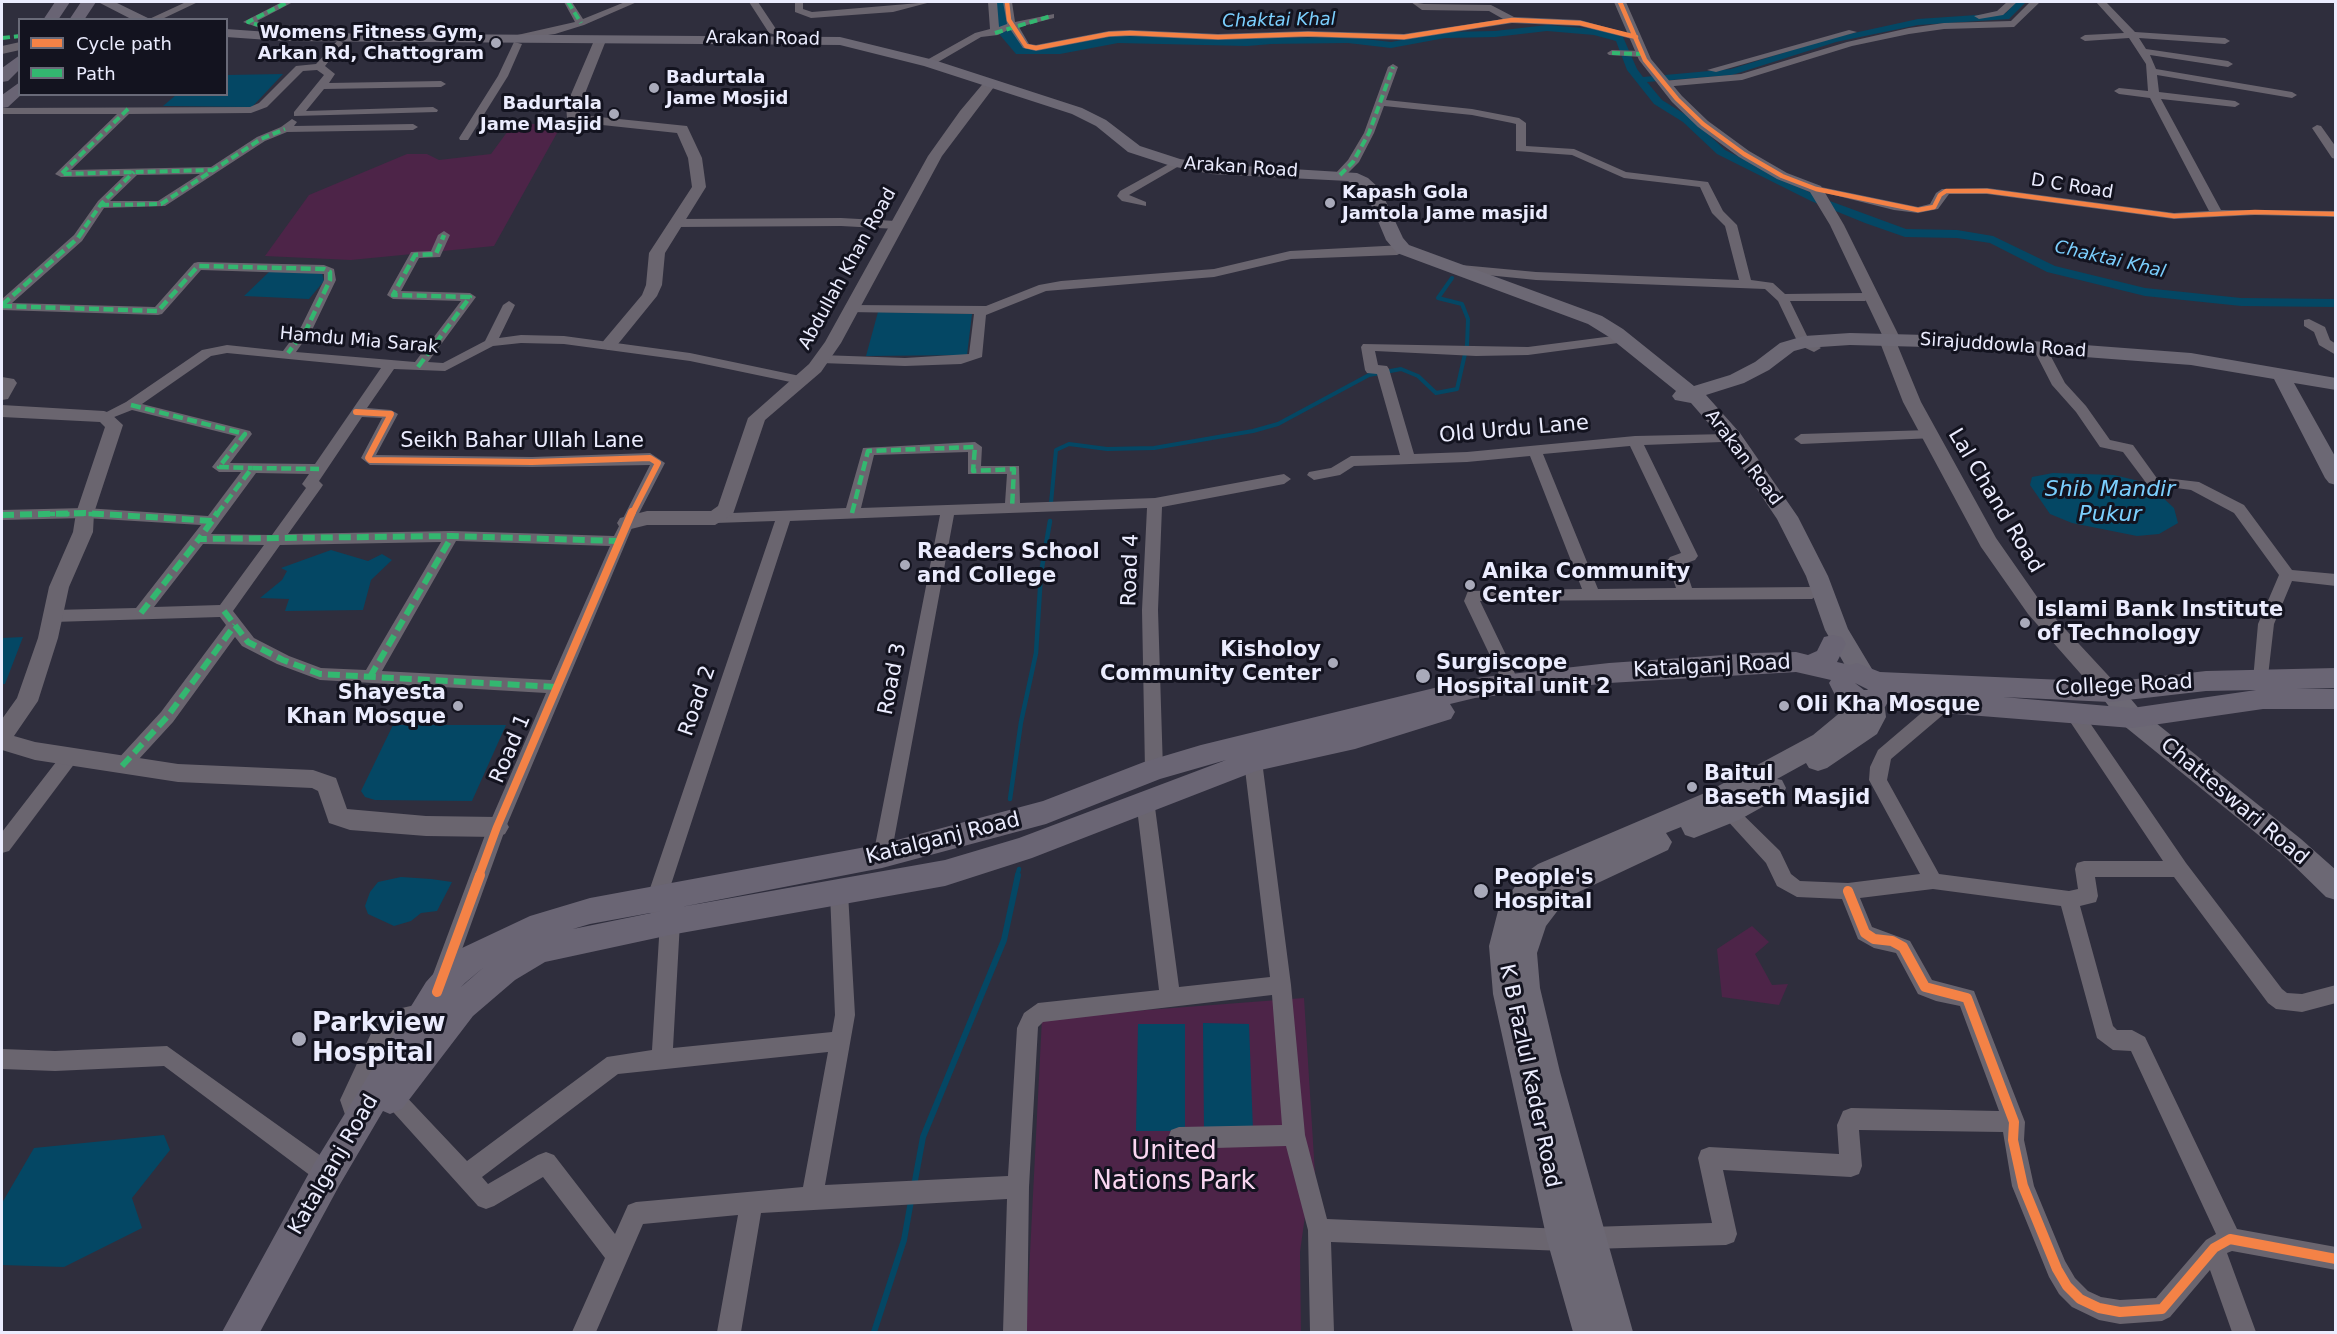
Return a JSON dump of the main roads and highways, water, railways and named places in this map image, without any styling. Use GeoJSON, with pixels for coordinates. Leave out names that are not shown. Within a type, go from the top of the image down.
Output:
{"type":"FeatureCollection","features":[{"type":"Feature","properties":{"kind":"highway"},"geometry":{"type":"LineString","coordinates":[[51,18],[62,2]]}},
{"type":"Feature","properties":{"kind":"highway"},"geometry":{"type":"LineString","coordinates":[[57,18],[67,2]]}},
{"type":"Feature","properties":{"kind":"highway"},"geometry":{"type":"LineString","coordinates":[[65,18],[75,2]]}},
{"type":"Feature","properties":{"kind":"highway"},"geometry":{"type":"LineString","coordinates":[[77,18],[88,2]]}},
{"type":"Feature","properties":{"kind":"highway"},"geometry":{"type":"LineString","coordinates":[[2,80],[18,62]]}},
{"type":"Feature","properties":{"kind":"highway"},"geometry":{"type":"LineString","coordinates":[[2,80],[18,67]]}},
{"type":"Feature","properties":{"kind":"highway"},"geometry":{"type":"LineString","coordinates":[[2,91],[18,77]]}},
{"type":"Feature","properties":{"kind":"highway"},"geometry":{"type":"LineString","coordinates":[[2,103],[18,89]]}},
{"type":"Feature","properties":{"kind":"main road"},"geometry":{"type":"LineString","coordinates":[[105,2],[138,17]]}},
{"type":"Feature","properties":{"kind":"main road","name":"Arakan Road"},"geometry":{"type":"LineString","coordinates":[[228,33],[514,42],[840,45],[989,85],[1090,116],[1134,149],[1177,164],[1211,169],[1340,175],[1362,181],[1374,194],[1400,250],[1463,270],[1595,320],[1616,333],[1733,438],[1787,517],[1817,576],[1862,687]]}},
{"type":"Feature","properties":{"kind":"main road","name":"Arakan Road"},"geometry":{"type":"LineString","coordinates":[[228,38],[338,43],[804,39],[851,43],[929,63],[1075,114],[1095,124],[1134,152],[1173,166],[1221,172],[1345,179],[1358,187],[1370,199],[1387,242],[1400,250],[1564,310],[1613,340],[1690,398],[1722,437],[1776,519],[1812,593],[1833,644],[1862,687]]}},
{"type":"Feature","properties":{"kind":"main road","name":"Sirajuddowla Road"},"geometry":{"type":"LineString","coordinates":[[1889,341],[2200,366],[2336,384]]}},
{"type":"Feature","properties":{"kind":"main road","name":"Sirajuddowla Road"},"geometry":{"type":"LineString","coordinates":[[1690,398],[1747,387],[1772,376],[1790,357],[1809,345],[1889,341],[1965,342],[2191,358],[2285,377],[2336,392]]}},
{"type":"Feature","properties":{"kind":"main road"},"geometry":{"type":"LineString","coordinates":[[2285,377],[2336,478]]}},
{"type":"Feature","properties":{"kind":"main road"},"geometry":{"type":"LineString","coordinates":[[1811,665],[1827,657],[1833,644]]}},
{"type":"Feature","properties":{"kind":"main road","name":"Katalganj Road"},"geometry":{"type":"LineString","coordinates":[[240,1332],[327,1174],[431,1002],[454,973],[499,958],[539,950],[1046,812],[1154,770],[1276,735],[1511,682],[1753,663],[1811,665],[1862,687]]}},
{"type":"Feature","properties":{"kind":"main road","name":"Katalganj Road"},"geometry":{"type":"LineString","coordinates":[[658,916],[839,893],[945,873],[1022,849],[1145,800],[1253,761],[1355,738],[1484,701],[1575,687],[1784,677],[1824,679],[1862,687]]}},
{"type":"Feature","properties":{"kind":"main road","name":"College Road"},"geometry":{"type":"LineString","coordinates":[[1862,687],[2110,692],[2205,681],[2336,678]]}},
{"type":"Feature","properties":{"kind":"main road","name":"College Road"},"geometry":{"type":"LineString","coordinates":[[1862,687],[1945,703],[2132,718],[2262,699],[2336,699]]}},
{"type":"Feature","properties":{"kind":"main road","name":"K B Fazlul Kader Road"},"geometry":{"type":"LineString","coordinates":[[1590,1332],[1577,1239],[1545,1072],[1525,988],[1523,953],[1527,939],[1541,908],[1558,888],[1639,850],[1862,734],[1874,717],[1862,687]]}},
{"type":"Feature","properties":{"kind":"main road","name":"Chatteswari Road"},"geometry":{"type":"LineString","coordinates":[[2110,692],[2132,718],[2292,847],[2336,888]]}},
{"type":"Feature","properties":{"kind":"main road","name":"Katalganj Road"},"geometry":{"type":"LineString","coordinates":[[256,1332],[392,1096],[436,1036],[499,958]]}},
{"type":"Feature","properties":{"kind":"main road","name":"K B Fazlul Kader Road"},"geometry":{"type":"LineString","coordinates":[[1577,1239],[1616,1332]]}},
{"type":"Feature","properties":{"kind":"water"},"geometry":{"type":"Polygon","coordinates":[[[995,2],[1005,2],[1005,12],[1021,42],[1037,50],[1114,36],[1281,37],[1284,43],[1247,46],[1118,43],[1060,54],[1016,54],[1000,35],[994,13],[995,2]]]}},
{"type":"Feature","properties":{"kind":"water"},"geometry":{"type":"Polygon","coordinates":[[[283,74],[252,107],[163,106],[175,96],[228,96],[228,75],[283,74]]]}},
{"type":"Feature","properties":{"kind":"water"},"geometry":{"type":"Polygon","coordinates":[[[270,271],[322,273],[324,281],[309,299],[244,296],[270,271]]]}},
{"type":"Feature","properties":{"kind":"water"},"geometry":{"type":"Polygon","coordinates":[[[878,312],[972,314],[967,355],[866,356],[878,312]]]}},
{"type":"Feature","properties":{"kind":"water","name":"Shib Mandir Pukur"},"geometry":{"type":"Polygon","coordinates":[[[2053,473],[2114,475],[2147,483],[2174,508],[2178,523],[2159,534],[2137,536],[2072,523],[2050,514],[2030,485],[2032,477],[2053,473]]]}},
{"type":"Feature","properties":{"kind":"water"},"geometry":{"type":"Polygon","coordinates":[[[331,550],[368,561],[382,554],[392,560],[371,580],[363,610],[285,611],[289,599],[260,598],[282,580],[287,571],[281,568],[331,550]]]}},
{"type":"Feature","properties":{"kind":"water"},"geometry":{"type":"Polygon","coordinates":[[[23,637],[5,684],[2,684],[2,638],[23,637]]]}},
{"type":"Feature","properties":{"kind":"water"},"geometry":{"type":"Polygon","coordinates":[[[393,725],[506,725],[472,801],[375,800],[365,797],[361,791],[393,725]]]}},
{"type":"Feature","properties":{"kind":"water"},"geometry":{"type":"Polygon","coordinates":[[[401,877],[452,882],[437,911],[421,913],[411,921],[394,926],[368,914],[365,906],[370,892],[378,882],[401,877]]]}},
{"type":"Feature","properties":{"kind":"water"},"geometry":{"type":"Polygon","coordinates":[[[1203,1023],[1249,1024],[1253,1131],[1204,1131],[1203,1023]]]}},
{"type":"Feature","properties":{"kind":"water"},"geometry":{"type":"Polygon","coordinates":[[[1138,1024],[1185,1024],[1185,1131],[1136,1131],[1138,1024]]]}},
{"type":"Feature","properties":{"kind":"water"},"geometry":{"type":"Polygon","coordinates":[[[164,1135],[170,1150],[132,1198],[142,1228],[64,1267],[2,1265],[2,1203],[34,1148],[164,1135]]]}},
{"type":"Feature","properties":{"kind":"waterway","name":"Chaktai Khal"},"geometry":{"type":"LineString","coordinates":[[1646,79],[1732,72],[1834,40],[1918,22],[2009,16],[2021,2]]}},
{"type":"Feature","properties":{"kind":"waterway","name":"Chaktai Khal"},"geometry":{"type":"LineString","coordinates":[[1263,41],[1348,40],[1391,45],[1445,35],[1495,34],[1547,28],[1595,32],[1620,39],[1632,70],[1658,102],[1687,120],[1696,131],[1721,152],[1815,199],[1869,221],[1905,233],[1957,234],[1993,240],[2051,269],[2145,292],[2241,302],[2336,303]]}},
{"type":"Feature","properties":{"kind":"waterway"},"geometry":{"type":"LineString","coordinates":[[1051,503],[1056,450],[1069,444],[1107,449],[1154,448],[1253,431],[1278,424],[1369,375],[1401,369],[1418,376],[1436,393],[1457,389],[1467,345],[1468,319],[1462,304],[1438,298],[1452,278]]}},
{"type":"Feature","properties":{"kind":"waterway"},"geometry":{"type":"LineString","coordinates":[[1010,799],[1021,722],[1036,653],[1041,573],[1050,521]]}},
{"type":"Feature","properties":{"kind":"waterway"},"geometry":{"type":"LineString","coordinates":[[1017,876],[1019,869]]}},
{"type":"Feature","properties":{"kind":"waterway"},"geometry":{"type":"LineString","coordinates":[[914,1186],[923,1137],[1004,940],[1018,875]]}},
{"type":"Feature","properties":{"kind":"waterway"},"geometry":{"type":"LineString","coordinates":[[874,1332],[904,1240],[911,1201]]}},
{"type":"Feature","properties":{"kind":"place","name":"Womens Fitness Gym, Arkan Rd, Chattogram"},"geometry":{"type":"Point","coordinates":[496,43]}},
{"type":"Feature","properties":{"kind":"place","name":"Badurtala Jame Mosjid"},"geometry":{"type":"Point","coordinates":[654,88]}},
{"type":"Feature","properties":{"kind":"place","name":"Badurtala Jame Masjid"},"geometry":{"type":"Point","coordinates":[614,114]}},
{"type":"Feature","properties":{"kind":"place","name":"Kapash Gola Jamtola Jame masjid"},"geometry":{"type":"Point","coordinates":[1330,203]}},
{"type":"Feature","properties":{"kind":"place","name":"Readers School and College"},"geometry":{"type":"Point","coordinates":[905,565]}},
{"type":"Feature","properties":{"kind":"place","name":"Anika Community Center"},"geometry":{"type":"Point","coordinates":[1470,585]}},
{"type":"Feature","properties":{"kind":"place","name":"Islami Bank Institute of Technology"},"geometry":{"type":"Point","coordinates":[2025,623]}},
{"type":"Feature","properties":{"kind":"place","name":"Kisholoy Community Center"},"geometry":{"type":"Point","coordinates":[1333,663]}},
{"type":"Feature","properties":{"kind":"place","name":"Surgiscope Hospital unit 2"},"geometry":{"type":"Point","coordinates":[1423,676]}},
{"type":"Feature","properties":{"kind":"place","name":"Shayesta Khan Mosque"},"geometry":{"type":"Point","coordinates":[458,706]}},
{"type":"Feature","properties":{"kind":"place","name":"Oli Kha Mosque"},"geometry":{"type":"Point","coordinates":[1784,706]}},
{"type":"Feature","properties":{"kind":"place","name":"Baitul Baseth Masjid"},"geometry":{"type":"Point","coordinates":[1692,787]}},
{"type":"Feature","properties":{"kind":"place","name":"People's Hospital"},"geometry":{"type":"Point","coordinates":[1481,891]}},
{"type":"Feature","properties":{"kind":"place","name":"Parkview Hospital"},"geometry":{"type":"Point","coordinates":[299,1039]}},
{"type":"Feature","properties":{"kind":"park label","name":"United Nations Park"},"geometry":{"type":"Point","coordinates":[1174,1167]}}]}
